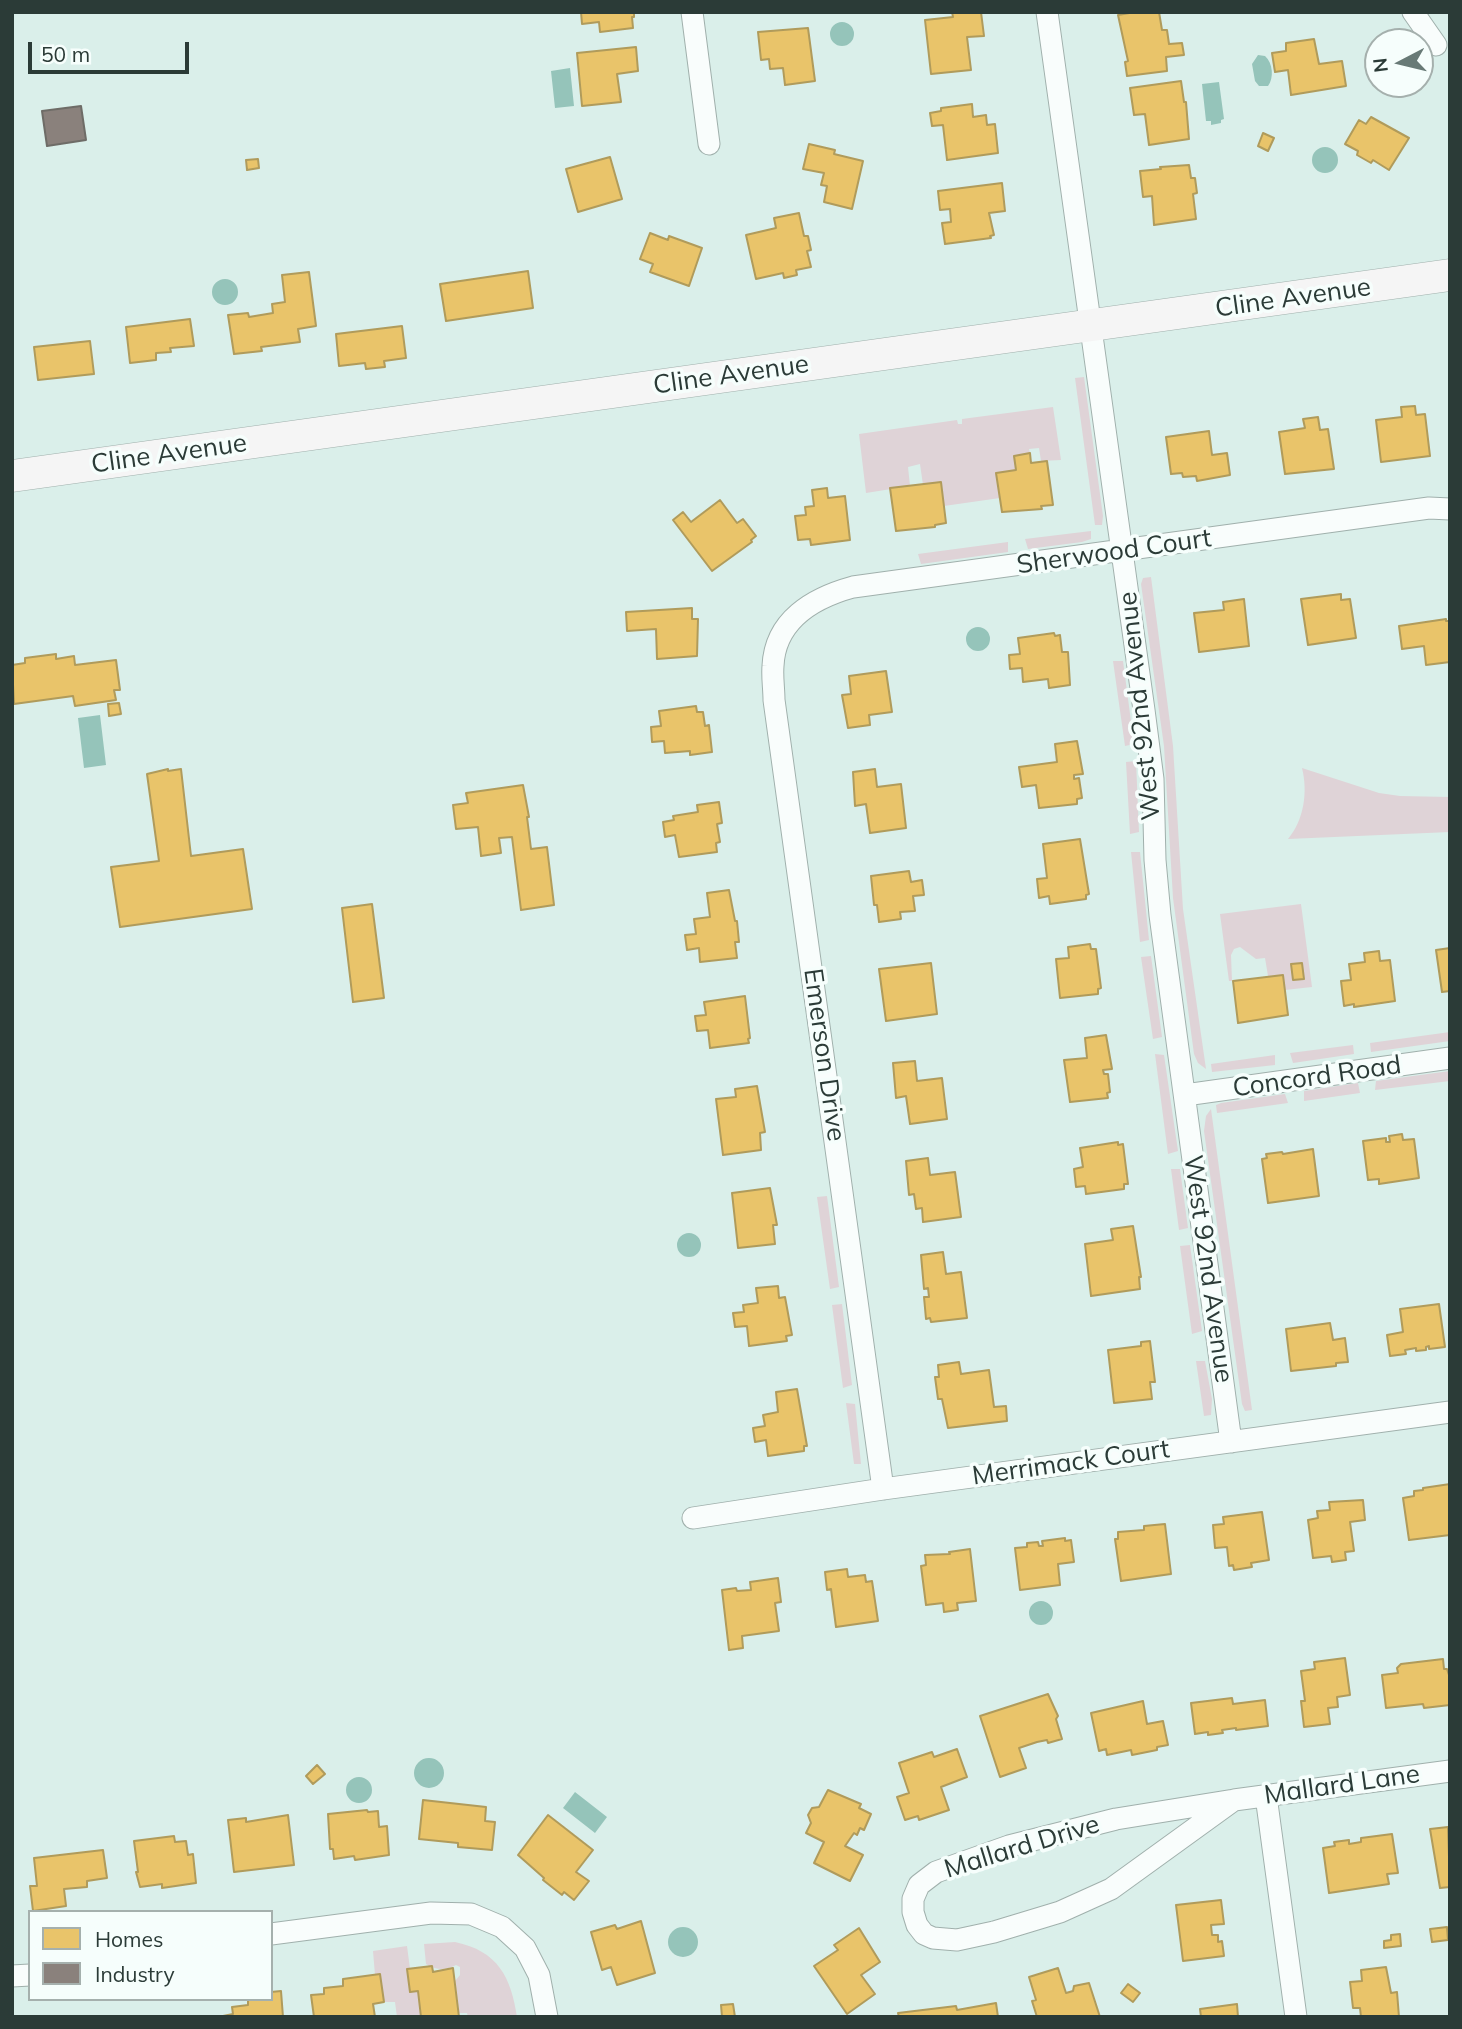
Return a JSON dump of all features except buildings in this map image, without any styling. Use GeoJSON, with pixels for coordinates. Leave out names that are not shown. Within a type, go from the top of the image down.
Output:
{"type":"FeatureCollection","features":[{"type":"Feature","properties":{"kind":"street"},"geometry":{"type":"LineString","coordinates":[[692,12],[709,144]]}},
{"type":"Feature","properties":{"kind":"street","name":"West 92nd Avenue"},"geometry":{"type":"LineString","coordinates":[[1047,12],[1153,779],[1155,860],[1231,1442]]}},
{"type":"Feature","properties":{"kind":"street"},"geometry":{"type":"LineString","coordinates":[[1413,12],[1436,45]]}},
{"type":"Feature","properties":{"kind":"street","name":"Cline Avenue"},"geometry":{"type":"LineString","coordinates":[[12,476],[1450,275]]}},
{"type":"Feature","properties":{"kind":"street","name":"Sherwood Court"},"geometry":{"type":"LineString","coordinates":[[788,623],[808,605],[830,593],[853,587],[1429,508],[1450,509]]}},
{"type":"Feature","properties":{"kind":"street","name":"Emerson Drive"},"geometry":{"type":"LineString","coordinates":[[788,623],[777,642],[773,665],[775,700],[883,1489]]}},
{"type":"Feature","properties":{"kind":"street","name":"Concord Road"},"geometry":{"type":"LineString","coordinates":[[1185,1095],[1450,1058]]}},
{"type":"Feature","properties":{"kind":"street","name":"Merrimack Court"},"geometry":{"type":"LineString","coordinates":[[693,1518],[883,1489],[1450,1412]]}},
{"type":"Feature","properties":{"kind":"street","name":"Mallard Lane"},"geometry":{"type":"LineString","coordinates":[[1234,1800],[1450,1771]]}},
{"type":"Feature","properties":{"kind":"street"},"geometry":{"type":"LineString","coordinates":[[1266,1796],[1296,2017]]}},
{"type":"Feature","properties":{"kind":"street","name":"Mallard Drive"},"geometry":{"type":"LineString","coordinates":[[1234,1800],[1111,1889],[1060,1912],[957,1940],[933,1938],[924,1934],[917,1924],[913,1912],[919,1885],[936,1872],[1009,1846],[1116,1819],[1234,1800]]}},
{"type":"Feature","properties":{"kind":"street"},"geometry":{"type":"LineString","coordinates":[[273,1934],[431,1913],[471,1914],[502,1927],[525,1948],[539,1975],[547,2017]]}},
{"type":"Feature","properties":{"kind":"shaded area"},"geometry":{"type":"Polygon","coordinates":[[[842,22],[853,29],[854,34],[847,45],[842,46],[831,39],[830,34],[837,23],[842,22]]]}},
{"type":"Feature","properties":{"kind":"shaded area"},"geometry":{"type":"Polygon","coordinates":[[[1258,55],[1265,56],[1271,66],[1268,86],[1259,86],[1255,81],[1252,64],[1258,55]]]}},
{"type":"Feature","properties":{"kind":"shaded area"},"geometry":{"type":"Polygon","coordinates":[[[570,68],[574,106],[555,108],[551,71],[570,68]]]}},
{"type":"Feature","properties":{"kind":"shaded area"},"geometry":{"type":"Polygon","coordinates":[[[1219,82],[1224,119],[1221,123],[1211,125],[1211,121],[1206,121],[1202,84],[1219,82]]]}},
{"type":"Feature","properties":{"kind":"shaded area"},"geometry":{"type":"Polygon","coordinates":[[[1325,147],[1334,151],[1338,160],[1334,169],[1325,173],[1316,169],[1312,160],[1316,151],[1325,147]]]}},
{"type":"Feature","properties":{"kind":"shaded area"},"geometry":{"type":"Polygon","coordinates":[[[225,279],[234,283],[238,292],[234,301],[225,305],[216,301],[212,292],[216,283],[225,279]]]}},
{"type":"Feature","properties":{"kind":"shaded area"},"geometry":{"type":"Polygon","coordinates":[[[1084,377],[1102,525],[1095,525],[1075,378],[1084,377]]]}},
{"type":"Feature","properties":{"kind":"shaded area"},"geometry":{"type":"Polygon","coordinates":[[[1053,407],[1061,460],[1041,461],[1039,448],[1014,456],[1016,470],[996,473],[1000,498],[944,506],[923,485],[920,464],[908,467],[910,486],[866,493],[859,434],[957,420],[958,424],[962,424],[962,419],[1053,407]]]}},
{"type":"Feature","properties":{"kind":"shaded area"},"geometry":{"type":"Polygon","coordinates":[[[1091,531],[1091,539],[1082,542],[1028,549],[1025,539],[1091,531]]]}},
{"type":"Feature","properties":{"kind":"shaded area"},"geometry":{"type":"Polygon","coordinates":[[[1008,542],[1008,552],[921,564],[918,554],[1008,542]]]}},
{"type":"Feature","properties":{"kind":"shaded area"},"geometry":{"type":"Polygon","coordinates":[[[1151,577],[1173,746],[1183,909],[1206,1069],[1198,1063],[1194,1054],[1173,898],[1164,746],[1141,584],[1143,578],[1151,577]]]}},
{"type":"Feature","properties":{"kind":"shaded area"},"geometry":{"type":"Polygon","coordinates":[[[978,627],[987,630],[990,639],[987,648],[978,651],[969,648],[966,639],[969,630],[978,627]]]}},
{"type":"Feature","properties":{"kind":"shaded area"},"geometry":{"type":"Polygon","coordinates":[[[1113,661],[1123,661],[1134,744],[1125,746],[1113,661]]]}},
{"type":"Feature","properties":{"kind":"shaded area"},"geometry":{"type":"Polygon","coordinates":[[[100,715],[106,765],[84,768],[78,718],[100,715]]]}},
{"type":"Feature","properties":{"kind":"shaded area"},"geometry":{"type":"Polygon","coordinates":[[[1136,761],[1139,832],[1130,834],[1126,762],[1136,761]]]}},
{"type":"Feature","properties":{"kind":"shaded area"},"geometry":{"type":"Polygon","coordinates":[[[1302,768],[1379,793],[1450,797],[1450,832],[1288,839],[1298,823],[1303,805],[1305,787],[1302,768]]]}},
{"type":"Feature","properties":{"kind":"shaded area"},"geometry":{"type":"Polygon","coordinates":[[[1131,852],[1140,852],[1149,940],[1140,942],[1131,852]]]}},
{"type":"Feature","properties":{"kind":"shaded area"},"geometry":{"type":"Polygon","coordinates":[[[1301,904],[1312,987],[1285,990],[1283,975],[1268,976],[1265,958],[1256,959],[1240,947],[1234,949],[1231,955],[1232,981],[1229,981],[1220,914],[1301,904]]]}},
{"type":"Feature","properties":{"kind":"shaded area"},"geometry":{"type":"Polygon","coordinates":[[[1151,956],[1162,1037],[1153,1039],[1141,957],[1151,956]]]}},
{"type":"Feature","properties":{"kind":"shaded area"},"geometry":{"type":"Polygon","coordinates":[[[1450,1032],[1450,1041],[1371,1052],[1370,1043],[1450,1032]]]}},
{"type":"Feature","properties":{"kind":"shaded area"},"geometry":{"type":"Polygon","coordinates":[[[1353,1045],[1354,1054],[1293,1063],[1290,1053],[1353,1045]]]}},
{"type":"Feature","properties":{"kind":"shaded area"},"geometry":{"type":"Polygon","coordinates":[[[1155,1054],[1164,1055],[1178,1151],[1168,1154],[1155,1054]]]}},
{"type":"Feature","properties":{"kind":"shaded area"},"geometry":{"type":"Polygon","coordinates":[[[1275,1055],[1275,1065],[1212,1072],[1211,1064],[1275,1055]]]}},
{"type":"Feature","properties":{"kind":"shaded area"},"geometry":{"type":"Polygon","coordinates":[[[1450,1071],[1450,1081],[1375,1090],[1376,1081],[1450,1071]]]}},
{"type":"Feature","properties":{"kind":"shaded area"},"geometry":{"type":"Polygon","coordinates":[[[1358,1083],[1360,1093],[1304,1101],[1304,1091],[1358,1083]]]}},
{"type":"Feature","properties":{"kind":"shaded area"},"geometry":{"type":"Polygon","coordinates":[[[1285,1094],[1288,1103],[1217,1113],[1216,1105],[1221,1103],[1285,1094]]]}},
{"type":"Feature","properties":{"kind":"shaded area"},"geometry":{"type":"Polygon","coordinates":[[[1211,1109],[1252,1410],[1245,1411],[1204,1131],[1206,1116],[1211,1109]]]}},
{"type":"Feature","properties":{"kind":"shaded area"},"geometry":{"type":"Polygon","coordinates":[[[1171,1169],[1180,1169],[1188,1228],[1179,1230],[1171,1169]]]}},
{"type":"Feature","properties":{"kind":"shaded area"},"geometry":{"type":"Polygon","coordinates":[[[827,1196],[839,1287],[830,1289],[817,1197],[827,1196]]]}},
{"type":"Feature","properties":{"kind":"shaded area"},"geometry":{"type":"Polygon","coordinates":[[[689,1233],[698,1236],[701,1245],[698,1254],[689,1257],[680,1254],[677,1245],[680,1236],[689,1233]]]}},
{"type":"Feature","properties":{"kind":"shaded area"},"geometry":{"type":"Polygon","coordinates":[[[1190,1245],[1202,1331],[1192,1334],[1180,1246],[1190,1245]]]}},
{"type":"Feature","properties":{"kind":"shaded area"},"geometry":{"type":"Polygon","coordinates":[[[842,1304],[852,1385],[843,1388],[832,1305],[842,1304]]]}},
{"type":"Feature","properties":{"kind":"shaded area"},"geometry":{"type":"Polygon","coordinates":[[[1196,1361],[1205,1361],[1212,1399],[1211,1415],[1204,1416],[1196,1361]]]}},
{"type":"Feature","properties":{"kind":"shaded area"},"geometry":{"type":"Polygon","coordinates":[[[846,1403],[855,1404],[861,1464],[854,1464],[846,1403]]]}},
{"type":"Feature","properties":{"kind":"shaded area"},"geometry":{"type":"Polygon","coordinates":[[[1041,1601],[1050,1604],[1053,1613],[1050,1622],[1041,1625],[1032,1622],[1029,1613],[1032,1604],[1041,1601]]]}},
{"type":"Feature","properties":{"kind":"shaded area"},"geometry":{"type":"Polygon","coordinates":[[[429,1758],[435,1759],[443,1767],[443,1779],[435,1787],[429,1788],[423,1787],[415,1779],[414,1773],[415,1767],[423,1759],[429,1758]]]}},
{"type":"Feature","properties":{"kind":"shaded area"},"geometry":{"type":"Polygon","coordinates":[[[359,1777],[369,1780],[372,1790],[369,1800],[359,1803],[349,1800],[346,1790],[349,1780],[359,1777]]]}},
{"type":"Feature","properties":{"kind":"shaded area"},"geometry":{"type":"Polygon","coordinates":[[[575,1792],[607,1817],[595,1833],[563,1808],[575,1792]]]}},
{"type":"Feature","properties":{"kind":"shaded area"},"geometry":{"type":"Polygon","coordinates":[[[683,1927],[694,1931],[698,1942],[694,1953],[683,1957],[672,1953],[668,1942],[672,1931],[683,1927]]]}},
{"type":"Feature","properties":{"kind":"shaded area"},"geometry":{"type":"Polygon","coordinates":[[[455,1942],[482,1952],[500,1968],[511,1990],[517,2017],[468,2017],[467,2013],[459,2013],[455,1981],[460,1975],[460,1967],[456,1965],[441,1969],[426,1964],[424,1944],[455,1942]]]}},
{"type":"Feature","properties":{"kind":"shaded area"},"geometry":{"type":"Polygon","coordinates":[[[407,1946],[410,1992],[418,1991],[421,2017],[397,2017],[395,2002],[384,2002],[380,1975],[375,1975],[373,1951],[407,1946]]]}}]}
